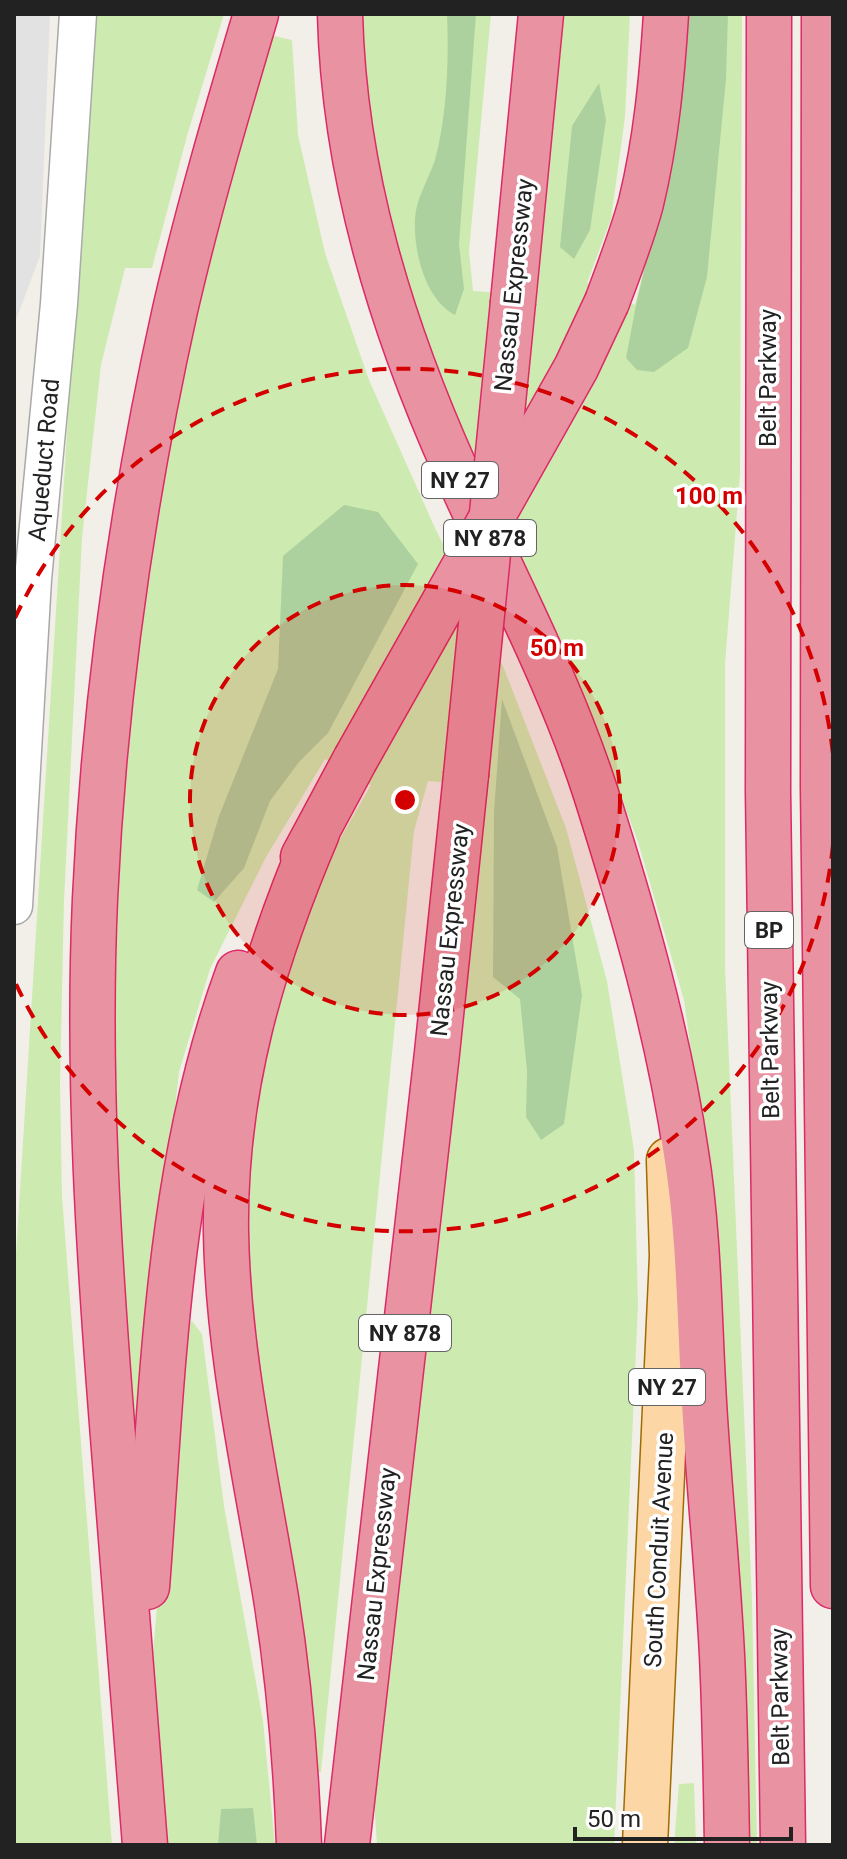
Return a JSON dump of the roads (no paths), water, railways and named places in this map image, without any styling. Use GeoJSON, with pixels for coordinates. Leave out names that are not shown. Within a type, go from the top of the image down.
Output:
{"type":"FeatureCollection","features":[{"type":"Feature","properties":{"kind":"highway"},"geometry":{"type":"LineString","coordinates":[[145,1845],[94,1160],[93,975],[101,795],[127,570],[161,376],[203,196],[256,14]]}},
{"type":"Feature","properties":{"kind":"highway","name":"South Conduit Avenue"},"geometry":{"type":"LineString","coordinates":[[340,14],[346,103],[354,158],[393,313],[455,470],[537,644],[563,707],[594,788],[636,932]]}},
{"type":"Feature","properties":{"kind":"highway","name":"Nassau Expressway"},"geometry":{"type":"LineString","coordinates":[[347,1845],[439,1038],[541,14]]}},
{"type":"Feature","properties":{"kind":"highway"},"geometry":{"type":"LineString","coordinates":[[136,1724],[174,1248],[189,1143],[218,1030],[242,964],[576,368],[607,302],[636,219],[651,154],[659,108],[666,14]]}},
{"type":"Feature","properties":{"kind":"highway","name":"Belt Parkway"},"geometry":{"type":"LineString","coordinates":[[769,14],[768,807],[783,1845]]}},
{"type":"Feature","properties":{"kind":"highway","name":"BP"},"geometry":{"type":"LineString","coordinates":[[824,14],[823,787],[833,1586]]}},
{"type":"Feature","properties":{"kind":"highway"},"geometry":{"type":"LineString","coordinates":[[823,787],[833,890]]}},
{"type":"Feature","properties":{"kind":"highway"},"geometry":{"type":"LineString","coordinates":[[299,1845],[283,1646],[236,1358],[226,1229],[230,1147],[241,1068],[276,935],[317,833]]}},
{"type":"Feature","properties":{"kind":"highway"},"geometry":{"type":"LineString","coordinates":[[636,932],[658,1009],[692,1192],[722,1657],[727,1845]]}},
{"type":"Feature","properties":{"kind":"main road","name":"South Conduit Avenue"},"geometry":{"type":"LineString","coordinates":[[636,932],[661,1076],[672,1197],[672,1256],[645,1845]]}},
{"type":"Feature","properties":{"kind":"street","name":"Aqueduct Road"},"geometry":{"type":"LineString","coordinates":[[14,906],[33,579],[59,304],[78,14]]}}]}
